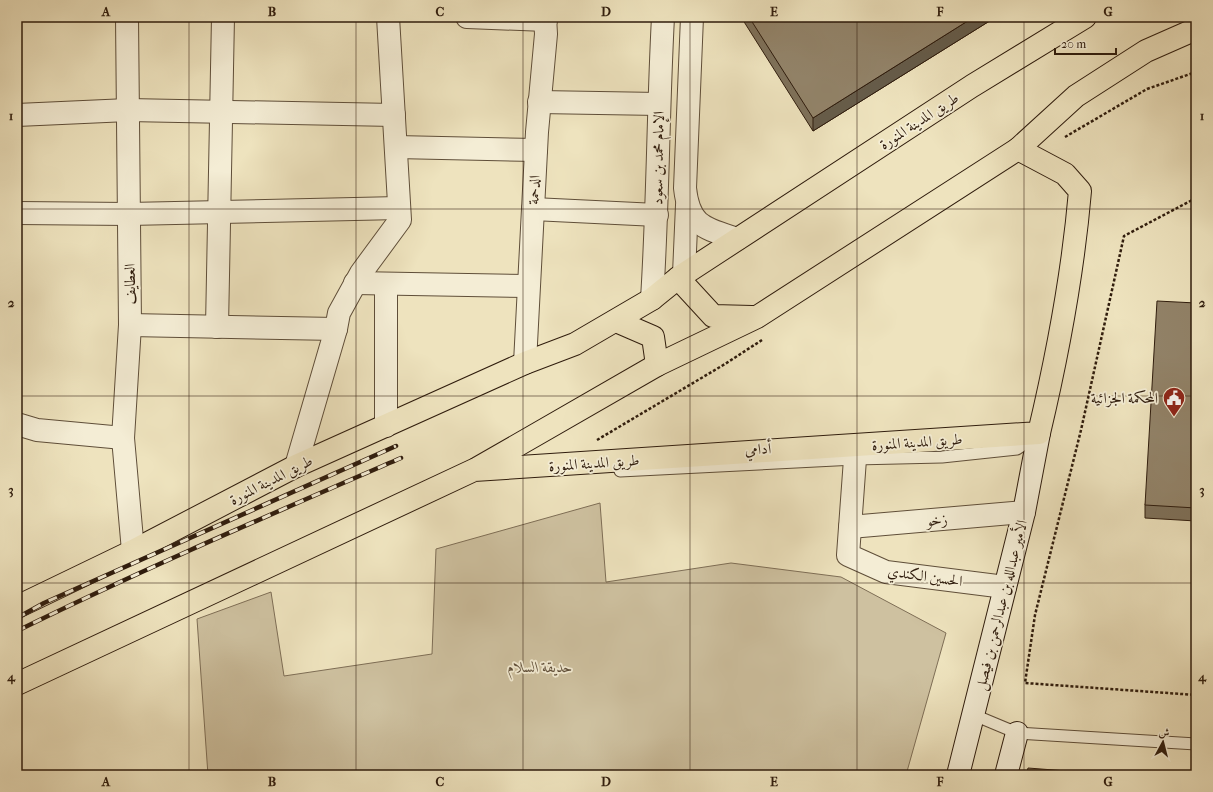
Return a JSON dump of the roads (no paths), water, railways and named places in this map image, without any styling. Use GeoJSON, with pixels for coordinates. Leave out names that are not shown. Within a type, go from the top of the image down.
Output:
{"type":"FeatureCollection","features":[{"type":"Feature","properties":{"kind":"main road","name":"طريق المدينة المنورة"},"geometry":{"type":"LineString","coordinates":[[17,607],[133,551],[296,466],[525,363],[575,344],[652,299],[681,276],[1075,19]]}},
{"type":"Feature","properties":{"kind":"main road","name":"طريق المدينة المنورة"},"geometry":{"type":"LineString","coordinates":[[17,684],[474,470],[656,365],[757,317],[1018,149],[1076,96],[1146,50],[1196,29]]}},
{"type":"Feature","properties":{"kind":"main road"},"geometry":{"type":"LineString","coordinates":[[1018,149],[1066,174],[1080,190],[1077,228],[1057,358],[1039,433]]}},
{"type":"Feature","properties":{"kind":"main road"},"geometry":{"type":"LineString","coordinates":[[681,276],[713,316],[757,317]]}},
{"type":"Feature","properties":{"kind":"main road"},"geometry":{"type":"LineString","coordinates":[[616,321],[653,337],[656,365]]}},
{"type":"Feature","properties":{"kind":"main road","name":"طريق المدينة المنورة"},"geometry":{"type":"LineString","coordinates":[[474,470],[1039,433]]}},
{"type":"Feature","properties":{"kind":"street","name":"العطايف"},"geometry":{"type":"LineString","coordinates":[[127,17],[130,325],[123,438],[133,551]]}},
{"type":"Feature","properties":{"kind":"street"},"geometry":{"type":"LineString","coordinates":[[217,327],[222,17]]}},
{"type":"Feature","properties":{"kind":"street"},"geometry":{"type":"LineString","coordinates":[[296,466],[336,329],[339,313],[361,273],[400,220],[388,17]]}},
{"type":"Feature","properties":{"kind":"street"},"geometry":{"type":"LineString","coordinates":[[467,17],[545,19]]}},
{"type":"Feature","properties":{"kind":"street","name":"الإمام محمد بن سعود"},"geometry":{"type":"LineString","coordinates":[[652,299],[657,215],[658,104],[664,17]]}},
{"type":"Feature","properties":{"kind":"street","name":"الإمام محمد بن سعود"},"geometry":{"type":"LineString","coordinates":[[681,276],[687,205],[685,188],[692,17]]}},
{"type":"Feature","properties":{"kind":"street","name":"الدحمة"},"geometry":{"type":"LineString","coordinates":[[525,363],[539,102],[546,34],[545,19]]}},
{"type":"Feature","properties":{"kind":"street"},"geometry":{"type":"LineString","coordinates":[[539,102],[658,104]]}},
{"type":"Feature","properties":{"kind":"street"},"geometry":{"type":"LineString","coordinates":[[17,115],[128,110],[394,115]]}},
{"type":"Feature","properties":{"kind":"street"},"geometry":{"type":"LineString","coordinates":[[396,147],[536,150]]}},
{"type":"Feature","properties":{"kind":"street","name":"الإمام محمد بن سعود"},"geometry":{"type":"LineString","coordinates":[[687,205],[701,225],[737,239]]}},
{"type":"Feature","properties":{"kind":"street"},"geometry":{"type":"LineString","coordinates":[[17,213],[129,214],[400,208]]}},
{"type":"Feature","properties":{"kind":"street"},"geometry":{"type":"LineString","coordinates":[[533,208],[657,215]]}},
{"type":"Feature","properties":{"kind":"street"},"geometry":{"type":"LineString","coordinates":[[355,283],[528,286]]}},
{"type":"Feature","properties":{"kind":"street"},"geometry":{"type":"LineString","coordinates":[[386,284],[386,426]]}},
{"type":"Feature","properties":{"kind":"street"},"geometry":{"type":"LineString","coordinates":[[130,325],[336,329]]}},
{"type":"Feature","properties":{"kind":"street"},"geometry":{"type":"LineString","coordinates":[[17,424],[37,430],[123,438]]}},
{"type":"Feature","properties":{"kind":"street","name":"الأمير عبدالله بن عبدالرحمن بن فيصل"},"geometry":{"type":"LineString","coordinates":[[958,775],[1024,512],[1039,433]]}},
{"type":"Feature","properties":{"kind":"street","name":"الحسين الكندي"},"geometry":{"type":"LineString","coordinates":[[855,459],[848,555],[886,572],[1005,587]]}},
{"type":"Feature","properties":{"kind":"street","name":"زخو"},"geometry":{"type":"LineString","coordinates":[[850,528],[1024,512]]}},
{"type":"Feature","properties":{"kind":"street"},"geometry":{"type":"LineString","coordinates":[[1006,775],[1017,733]]}},
{"type":"Feature","properties":{"kind":"lane","name":"أدامي"},"geometry":{"type":"LineString","coordinates":[[474,470],[639,470],[855,459],[942,457],[1016,449],[1039,433]]}},
{"type":"Feature","properties":{"kind":"lane"},"geometry":{"type":"LineString","coordinates":[[974,715],[1017,733],[1196,744]]}},
{"type":"Feature","properties":{"kind":"railway"},"geometry":{"type":"LineString","coordinates":[[17,618],[44,603],[396,446]]}},
{"type":"Feature","properties":{"kind":"railway"},"geometry":{"type":"LineString","coordinates":[[17,631],[160,564],[401,458]]}},
{"type":"Feature","properties":{"kind":"place","name":"المحكمة الجزائية"},"geometry":{"type":"Point","coordinates":[1174,418]}},
{"type":"Feature","properties":{"kind":"park label","name":"حديقة السلام"},"geometry":{"type":"Point","coordinates":[540,667]}}]}
